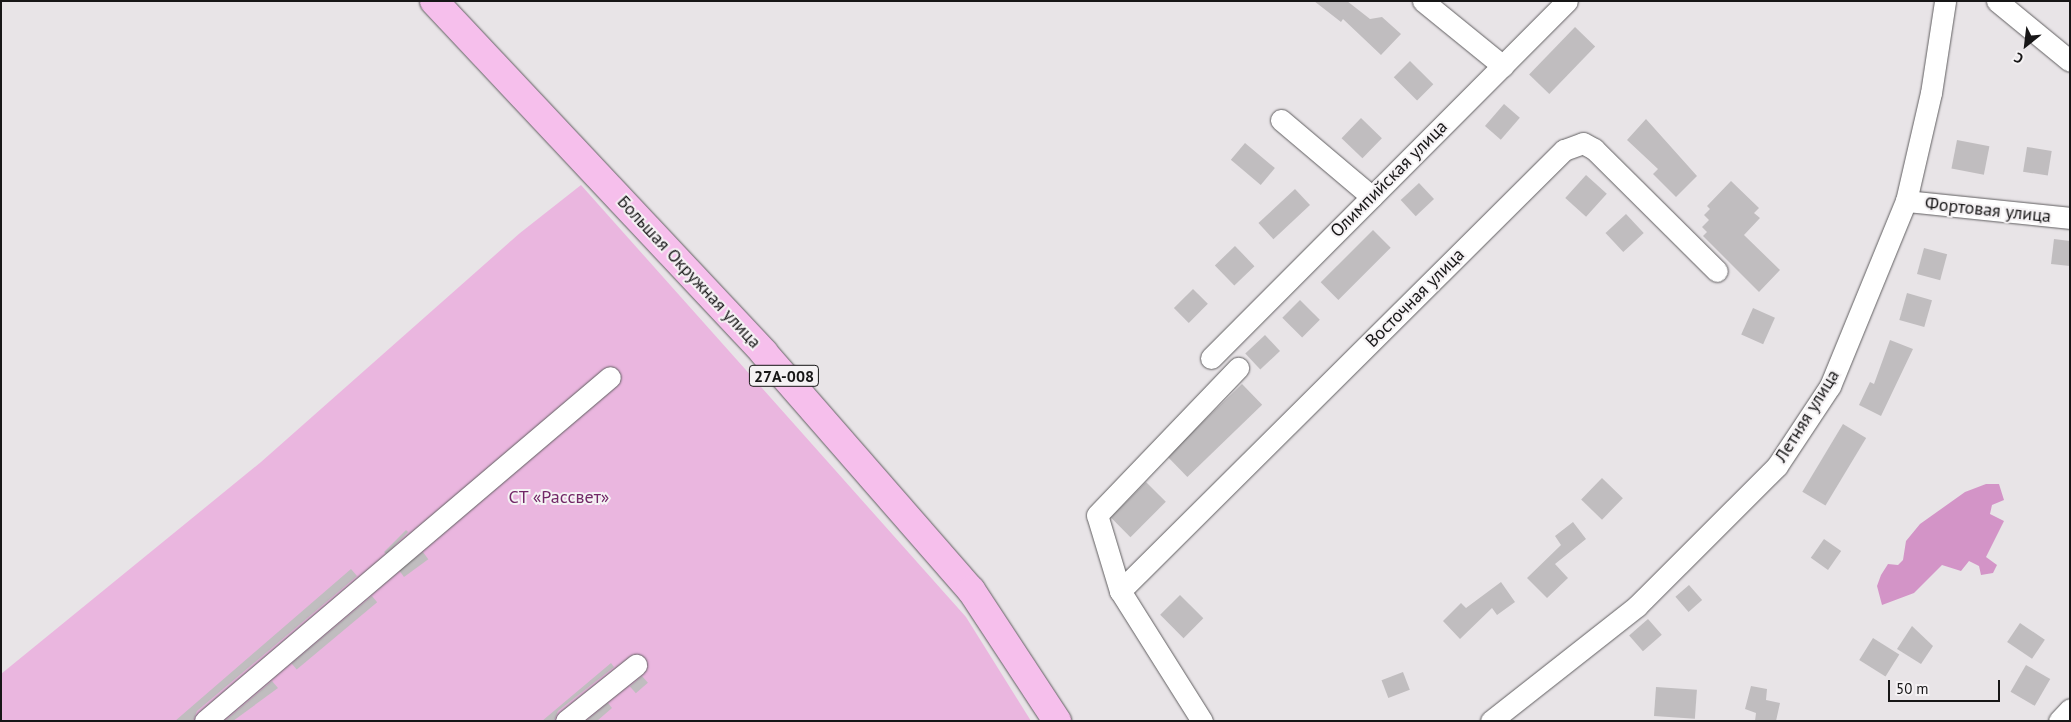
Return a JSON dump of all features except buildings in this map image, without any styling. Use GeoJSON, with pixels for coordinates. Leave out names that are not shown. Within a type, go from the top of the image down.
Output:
{"type":"FeatureCollection","features":[{"type":"Feature","properties":{"kind":"main road","name":"Большая Окружная улица"},"geometry":{"type":"LineString","coordinates":[[434,1],[764,353],[964,583],[1057,721]]}},
{"type":"Feature","properties":{"kind":"street"},"geometry":{"type":"LineString","coordinates":[[1424,1],[1503,66]]}},
{"type":"Feature","properties":{"kind":"street","name":"Олимпийская улица"},"geometry":{"type":"LineString","coordinates":[[1211,358],[1567,1]]}},
{"type":"Feature","properties":{"kind":"street","name":"Летняя улица"},"geometry":{"type":"LineString","coordinates":[[1491,721],[1637,606],[1777,466],[1830,386],[1906,201],[1931,93],[1945,1]]}},
{"type":"Feature","properties":{"kind":"street"},"geometry":{"type":"LineString","coordinates":[[1997,1],[2070,61]]}},
{"type":"Feature","properties":{"kind":"street"},"geometry":{"type":"LineString","coordinates":[[1281,120],[1372,197]]}},
{"type":"Feature","properties":{"kind":"street","name":"Восточная улица"},"geometry":{"type":"LineString","coordinates":[[1120,591],[1564,150],[1583,143],[1594,150],[1717,271]]}},
{"type":"Feature","properties":{"kind":"street","name":"Фортовая улица"},"geometry":{"type":"LineString","coordinates":[[1906,201],[2070,218]]}},
{"type":"Feature","properties":{"kind":"street"},"geometry":{"type":"LineString","coordinates":[[1202,721],[1120,591],[1096,515],[1238,368]]}},
{"type":"Feature","properties":{"kind":"street"},"geometry":{"type":"LineString","coordinates":[[206,721],[610,377]]}},
{"type":"Feature","properties":{"kind":"street"},"geometry":{"type":"LineString","coordinates":[[566,721],[636,665]]}},
{"type":"Feature","properties":{"kind":"street"},"geometry":{"type":"LineString","coordinates":[[2059,721],[2070,709]]}},
{"type":"Feature","properties":{"kind":"green space","name":"СТ «Рассвет»"},"geometry":{"type":"Polygon","coordinates":[[[581,185],[966,617],[1031,721],[1,721],[1,674],[261,462],[520,233],[581,185]]]}},
{"type":"Feature","properties":{"kind":"shaded area"},"geometry":{"type":"Polygon","coordinates":[[[1986,484],[1999,484],[2004,500],[1992,505],[1990,514],[2004,521],[1986,557],[1997,565],[1993,573],[1981,575],[1979,566],[1969,561],[1961,571],[1942,565],[1914,593],[1882,605],[1877,586],[1881,575],[1888,564],[1898,565],[1903,560],[1906,541],[1920,524],[1965,492],[1986,484]]]}}]}
